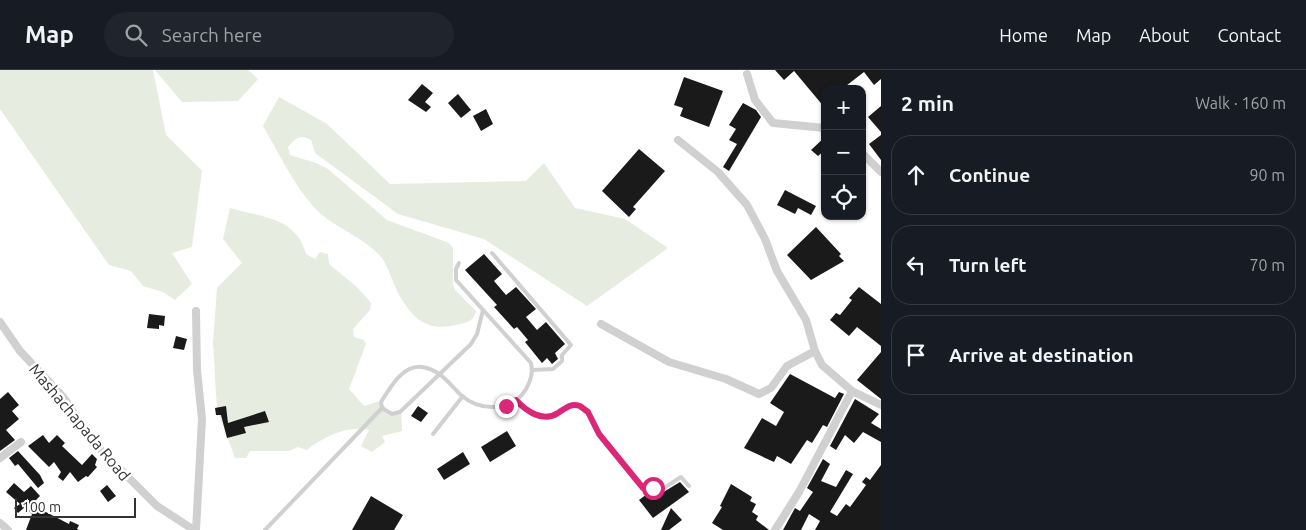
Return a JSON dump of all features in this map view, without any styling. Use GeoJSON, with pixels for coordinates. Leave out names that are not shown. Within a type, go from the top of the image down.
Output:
{"type":"FeatureCollection","features":[{"type":"Feature","properties":{"kind":"street"},"geometry":{"type":"LineString","coordinates":[[747,74],[755,100],[773,123],[821,128]]}},
{"type":"Feature","properties":{"kind":"street"},"geometry":{"type":"LineString","coordinates":[[678,140],[718,172],[746,205],[765,239],[777,271],[806,320],[815,351],[827,372],[852,391],[881,405]]}},
{"type":"Feature","properties":{"kind":"street"},"geometry":{"type":"LineString","coordinates":[[866,157],[881,172]]}},
{"type":"Feature","properties":{"kind":"street"},"geometry":{"type":"LineString","coordinates":[[195,530],[202,419],[197,370],[196,311]]}},
{"type":"Feature","properties":{"kind":"street","name":"Mashachapada Road"},"geometry":{"type":"LineString","coordinates":[[0,322],[20,351],[64,398],[86,433],[118,468],[157,506],[195,530]]}},
{"type":"Feature","properties":{"kind":"street"},"geometry":{"type":"LineString","coordinates":[[601,324],[668,362],[726,379],[759,394],[770,388],[787,366],[815,351]]}},
{"type":"Feature","properties":{"kind":"street"},"geometry":{"type":"LineString","coordinates":[[775,530],[799,492],[852,391]]}},
{"type":"Feature","properties":{"kind":"street"},"geometry":{"type":"LineString","coordinates":[[0,458],[21,442]]}},
{"type":"Feature","properties":{"kind":"street"},"geometry":{"type":"LineString","coordinates":[[0,523],[8,530]]}},
{"type":"Feature","properties":{"kind":"lane"},"geometry":{"type":"LineString","coordinates":[[492,253],[571,345],[562,355],[562,361],[553,369],[532,370]]}},
{"type":"Feature","properties":{"kind":"lane"},"geometry":{"type":"LineString","coordinates":[[459,264],[456,269],[456,280],[483,310],[530,363],[532,370],[525,391],[506,406],[491,406],[463,396],[440,373],[422,367],[412,368],[397,379],[381,402],[382,408],[392,414],[400,412],[440,373],[472,344],[479,329],[483,310]]}},
{"type":"Feature","properties":{"kind":"lane"},"geometry":{"type":"LineString","coordinates":[[433,434],[463,396]]}},
{"type":"Feature","properties":{"kind":"lane"},"geometry":{"type":"LineString","coordinates":[[516,400],[527,412],[548,416],[558,414],[568,406],[580,406],[588,412],[599,434],[645,490],[661,490],[680,477],[689,486]]}},
{"type":"Feature","properties":{"kind":"lane"},"geometry":{"type":"LineString","coordinates":[[265,530],[382,408]]}},
{"type":"Feature","properties":{"kind":"shaded area"},"geometry":{"type":"Polygon","coordinates":[[[0,70],[153,70],[166,135],[202,171],[192,247],[172,253],[192,284],[175,300],[163,292],[143,286],[131,271],[109,265],[0,109],[0,70]]]}},
{"type":"Feature","properties":{"kind":"shaded area"},"geometry":{"type":"Polygon","coordinates":[[[155,70],[248,70],[258,79],[238,101],[182,102],[155,70]]]}},
{"type":"Feature","properties":{"kind":"shaded area"},"geometry":{"type":"Polygon","coordinates":[[[279,97],[327,124],[390,184],[526,181],[544,163],[575,208],[625,219],[668,248],[587,306],[484,239],[398,214],[315,153],[311,140],[304,137],[295,139],[288,147],[290,155],[328,169],[387,220],[449,243],[453,248],[453,285],[456,291],[476,311],[475,314],[468,321],[450,326],[442,327],[427,324],[414,316],[403,301],[381,257],[366,244],[321,214],[306,198],[263,126],[279,97]]]}},
{"type":"Feature","properties":{"kind":"shaded area"},"geometry":{"type":"Polygon","coordinates":[[[230,208],[266,217],[286,226],[295,233],[306,254],[315,259],[320,252],[328,254],[329,264],[358,288],[371,303],[370,310],[353,329],[354,337],[364,340],[366,344],[349,389],[364,406],[380,401],[390,413],[401,410],[402,431],[382,436],[385,442],[372,452],[361,446],[369,430],[353,429],[336,433],[307,450],[298,447],[289,451],[250,451],[246,458],[235,458],[217,409],[213,343],[217,288],[242,263],[223,239],[230,208]]]}},
{"type":"Feature","properties":{"kind":"building"},"geometry":{"type":"Polygon","coordinates":[[[775,70],[881,70],[881,79],[874,85],[864,72],[847,85],[821,85],[821,103],[794,71],[784,80],[775,70]]]}},
{"type":"Feature","properties":{"kind":"building"},"geometry":{"type":"Polygon","coordinates":[[[684,77],[723,91],[709,127],[680,116],[683,108],[674,105],[684,77]]]}},
{"type":"Feature","properties":{"kind":"building"},"geometry":{"type":"Polygon","coordinates":[[[422,84],[433,93],[425,102],[431,107],[426,112],[408,100],[422,84]]]}},
{"type":"Feature","properties":{"kind":"building"},"geometry":{"type":"Polygon","coordinates":[[[458,94],[471,110],[461,118],[448,103],[458,94]]]}},
{"type":"Feature","properties":{"kind":"building"},"geometry":{"type":"Polygon","coordinates":[[[743,103],[756,110],[761,117],[729,171],[723,167],[737,144],[729,140],[736,129],[729,125],[743,103]]]}},
{"type":"Feature","properties":{"kind":"building"},"geometry":{"type":"Polygon","coordinates":[[[881,106],[881,132],[868,117],[881,106]]]}},
{"type":"Feature","properties":{"kind":"building"},"geometry":{"type":"Polygon","coordinates":[[[486,109],[493,124],[481,131],[473,116],[486,109]]]}},
{"type":"Feature","properties":{"kind":"building"},"geometry":{"type":"Polygon","coordinates":[[[881,135],[881,160],[869,144],[881,135]]]}},
{"type":"Feature","properties":{"kind":"building"},"geometry":{"type":"Polygon","coordinates":[[[821,141],[821,153],[818,156],[811,150],[821,141]]]}},
{"type":"Feature","properties":{"kind":"building"},"geometry":{"type":"Polygon","coordinates":[[[639,149],[665,171],[633,207],[636,209],[629,217],[602,191],[639,149]]]}},
{"type":"Feature","properties":{"kind":"building"},"geometry":{"type":"Polygon","coordinates":[[[785,190],[816,206],[811,215],[798,208],[795,214],[777,205],[785,190]]]}},
{"type":"Feature","properties":{"kind":"building"},"geometry":{"type":"Polygon","coordinates":[[[816,227],[841,254],[839,256],[844,261],[811,280],[787,255],[816,227]]]}},
{"type":"Feature","properties":{"kind":"building"},"geometry":{"type":"Polygon","coordinates":[[[484,254],[502,274],[494,281],[506,295],[516,287],[536,309],[526,317],[537,330],[546,322],[565,344],[555,353],[558,359],[552,364],[547,358],[542,363],[525,342],[528,340],[517,327],[514,329],[494,307],[497,305],[465,270],[484,254]]]}},
{"type":"Feature","properties":{"kind":"building"},"geometry":{"type":"Polygon","coordinates":[[[859,287],[881,304],[881,346],[857,327],[849,336],[830,320],[836,313],[840,315],[852,300],[849,298],[859,287]]]}},
{"type":"Feature","properties":{"kind":"building"},"geometry":{"type":"Polygon","coordinates":[[[149,314],[165,316],[164,326],[159,325],[159,329],[147,328],[149,314]]]}},
{"type":"Feature","properties":{"kind":"building"},"geometry":{"type":"Polygon","coordinates":[[[176,336],[187,339],[184,350],[173,348],[176,336]]]}},
{"type":"Feature","properties":{"kind":"building"},"geometry":{"type":"Polygon","coordinates":[[[881,352],[881,399],[857,380],[881,352]]]}},
{"type":"Feature","properties":{"kind":"building"},"geometry":{"type":"Polygon","coordinates":[[[790,374],[835,398],[839,392],[844,394],[827,427],[823,425],[812,443],[807,440],[791,464],[777,456],[774,462],[744,448],[762,418],[776,426],[784,412],[770,403],[790,374]]]}},
{"type":"Feature","properties":{"kind":"building"},"geometry":{"type":"Polygon","coordinates":[[[8,392],[19,405],[12,411],[19,419],[6,430],[15,440],[0,451],[0,399],[8,392]]]}},
{"type":"Feature","properties":{"kind":"building"},"geometry":{"type":"Polygon","coordinates":[[[855,399],[879,414],[871,423],[881,429],[881,442],[863,432],[854,443],[845,435],[836,450],[830,446],[855,399]]]}},
{"type":"Feature","properties":{"kind":"building"},"geometry":{"type":"Polygon","coordinates":[[[226,406],[228,423],[265,411],[269,422],[244,427],[246,433],[227,438],[221,415],[216,415],[215,408],[226,406]]]}},
{"type":"Feature","properties":{"kind":"building"},"geometry":{"type":"Polygon","coordinates":[[[418,406],[428,413],[421,422],[411,416],[418,406]]]}},
{"type":"Feature","properties":{"kind":"building"},"geometry":{"type":"Polygon","coordinates":[[[507,431],[516,446],[490,462],[481,447],[507,431]]]}},
{"type":"Feature","properties":{"kind":"building"},"geometry":{"type":"Polygon","coordinates":[[[43,435],[49,443],[57,435],[65,443],[62,446],[82,465],[92,454],[97,459],[95,465],[97,467],[88,477],[86,476],[78,482],[70,472],[63,481],[58,477],[61,472],[54,462],[49,467],[28,446],[43,435]]]}},
{"type":"Feature","properties":{"kind":"building"},"geometry":{"type":"Polygon","coordinates":[[[18,451],[40,475],[44,483],[38,488],[18,464],[15,466],[9,458],[18,451]]]}},
{"type":"Feature","properties":{"kind":"building"},"geometry":{"type":"Polygon","coordinates":[[[463,452],[470,464],[444,480],[437,469],[463,452]]]}},
{"type":"Feature","properties":{"kind":"building"},"geometry":{"type":"Polygon","coordinates":[[[823,459],[830,464],[821,481],[836,487],[846,470],[853,474],[830,512],[837,516],[846,504],[850,507],[866,485],[862,482],[866,477],[870,480],[881,465],[881,530],[815,530],[820,521],[809,514],[801,530],[783,530],[795,508],[800,511],[813,492],[807,488],[823,459]]]}},
{"type":"Feature","properties":{"kind":"building"},"geometry":{"type":"Polygon","coordinates":[[[680,482],[689,492],[653,518],[639,500],[647,494],[655,494],[657,496],[680,482]]]}},
{"type":"Feature","properties":{"kind":"building"},"geometry":{"type":"Polygon","coordinates":[[[14,483],[24,492],[31,486],[40,496],[35,501],[45,505],[42,510],[69,524],[70,521],[79,525],[77,529],[79,530],[26,530],[32,514],[25,507],[18,513],[14,508],[20,504],[6,492],[14,483]]]}},
{"type":"Feature","properties":{"kind":"building"},"geometry":{"type":"Polygon","coordinates":[[[731,484],[752,497],[750,501],[756,504],[752,512],[758,516],[756,520],[769,530],[723,530],[712,523],[722,507],[720,506],[731,484]]]}},
{"type":"Feature","properties":{"kind":"building"},"geometry":{"type":"Polygon","coordinates":[[[107,485],[116,496],[108,502],[100,491],[107,485]]]}},
{"type":"Feature","properties":{"kind":"building"},"geometry":{"type":"Polygon","coordinates":[[[371,496],[403,515],[394,530],[352,530],[371,496]]]}},
{"type":"Feature","properties":{"kind":"building"},"geometry":{"type":"Polygon","coordinates":[[[671,508],[682,520],[669,530],[661,530],[671,508]]]}},
{"type":"Feature","properties":{"kind":"route"},"geometry":{"type":"LineString","coordinates":[[506,406],[516,400],[527,412],[534,415],[548,416],[558,414],[568,406],[575,404],[584,408],[599,434],[643,488],[648,490],[653,488]]}}]}
